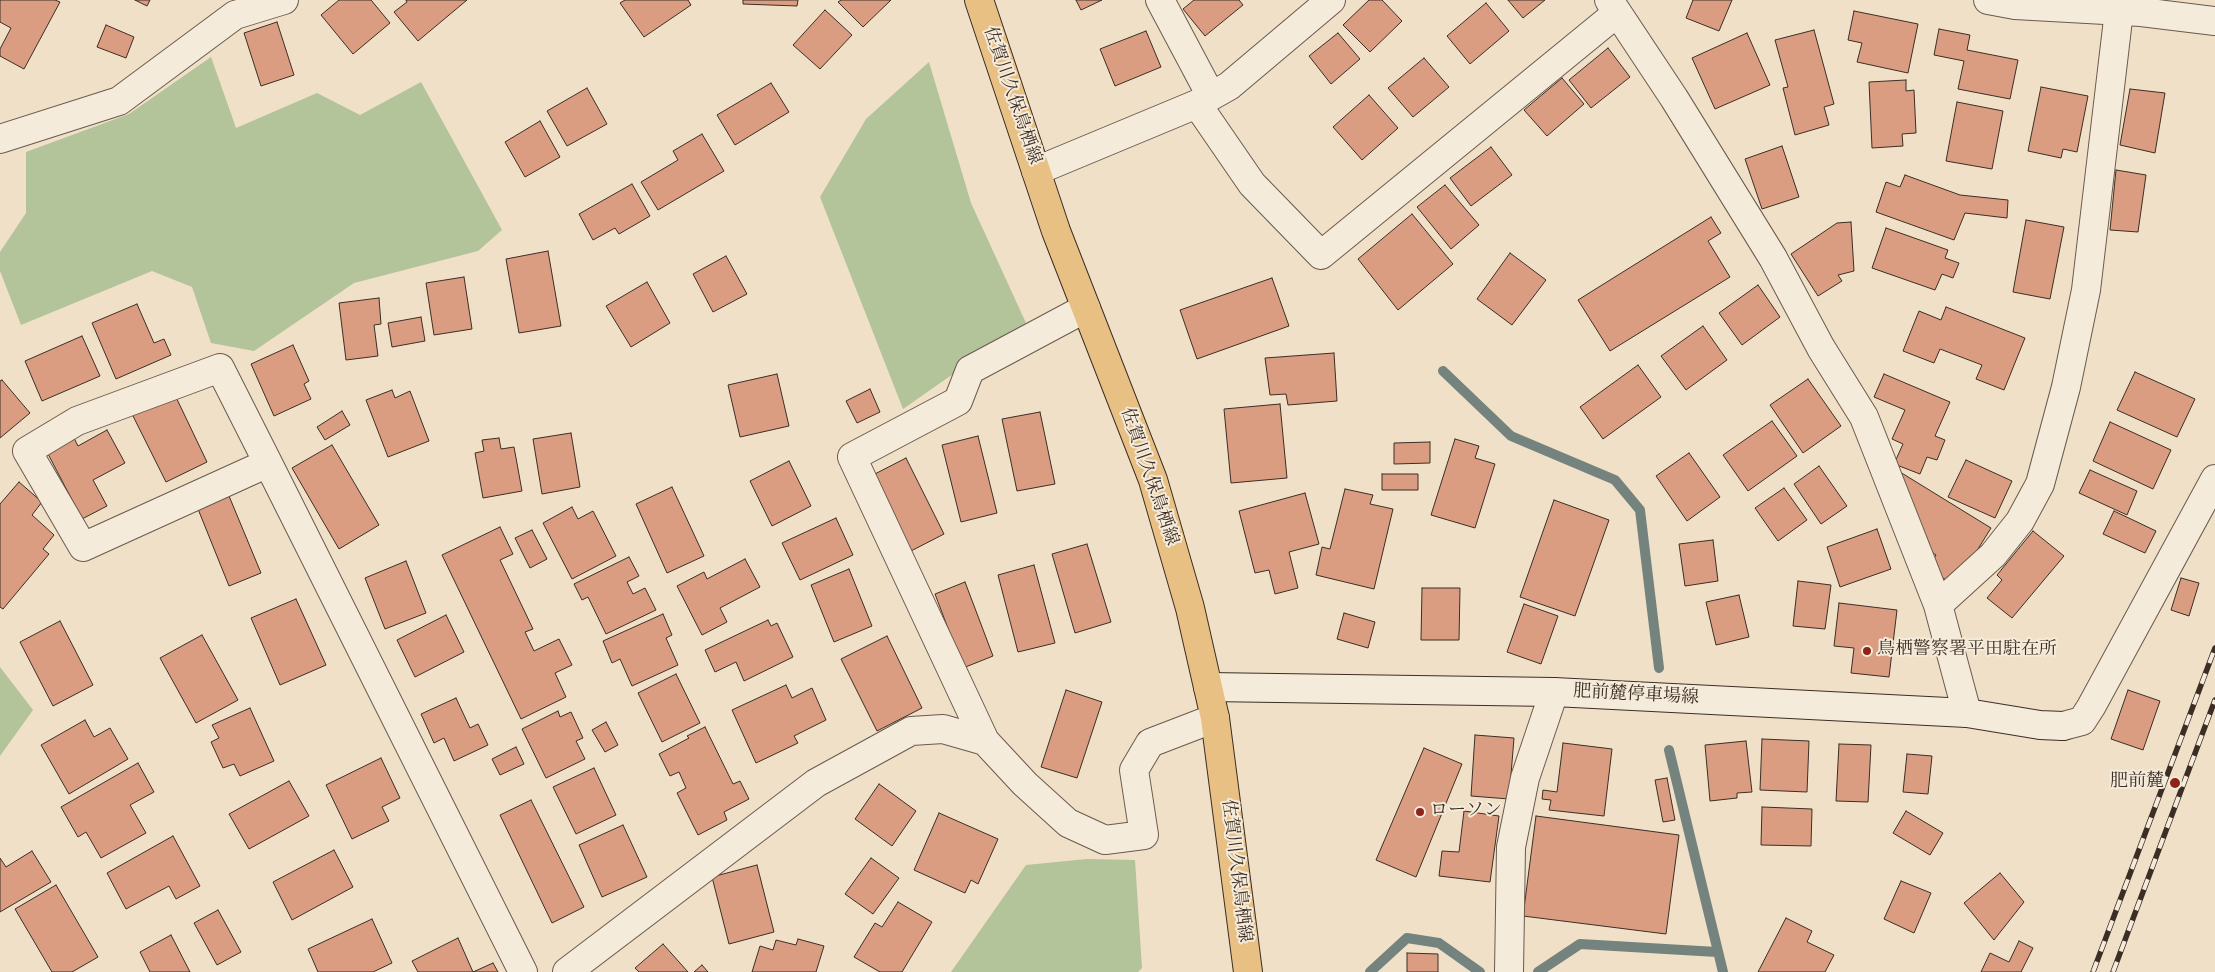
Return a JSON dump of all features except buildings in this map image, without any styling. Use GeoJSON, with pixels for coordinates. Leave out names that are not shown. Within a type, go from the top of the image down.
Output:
{"type":"FeatureCollection","features":[{"type":"Feature","properties":{"kind":"main road","name":"佐賀川久保鳥栖線"},"geometry":{"type":"LineString","coordinates":[[979,0],[1056,231],[1153,480],[1190,608],[1215,718],[1248,972]]}},
{"type":"Feature","properties":{"kind":"street"},"geometry":{"type":"LineString","coordinates":[[0,139],[119,101],[235,15],[284,0]]}},
{"type":"Feature","properties":{"kind":"street"},"geometry":{"type":"LineString","coordinates":[[1160,0],[1204,100],[1252,184],[1321,255],[1613,6],[1674,98],[1773,258],[1821,348],[1864,417],[1938,605],[1967,713]]}},
{"type":"Feature","properties":{"kind":"street"},"geometry":{"type":"LineString","coordinates":[[1036,171],[1204,100],[1229,86],[1331,0]]}},
{"type":"Feature","properties":{"kind":"street"},"geometry":{"type":"LineString","coordinates":[[1988,0],[2015,5],[2134,8],[2215,21]]}},
{"type":"Feature","properties":{"kind":"street"},"geometry":{"type":"LineString","coordinates":[[1938,605],[1993,555],[2020,521],[2040,484],[2066,387],[2086,290],[2134,8]]}},
{"type":"Feature","properties":{"kind":"street"},"geometry":{"type":"LineString","coordinates":[[1086,308],[970,370],[958,402],[852,457],[985,741],[1025,784],[1068,823],[1105,840],[1144,835],[1134,770],[1150,743],[1215,718]]}},
{"type":"Feature","properties":{"kind":"street"},"geometry":{"type":"LineString","coordinates":[[268,463],[83,547],[27,451],[76,421],[220,368],[268,463],[523,972]]}},
{"type":"Feature","properties":{"kind":"street","name":"肥前麓停車場線"},"geometry":{"type":"LineString","coordinates":[[1208,687],[1554,692],[1967,713],[2040,725],[2063,726],[2082,721],[2091,708],[2215,480]]}},
{"type":"Feature","properties":{"kind":"street"},"geometry":{"type":"LineString","coordinates":[[1509,972],[1511,847],[1525,778],[1554,692]]}},
{"type":"Feature","properties":{"kind":"street"},"geometry":{"type":"LineString","coordinates":[[567,972],[816,783],[911,731],[943,729],[985,741]]}},
{"type":"Feature","properties":{"kind":"green space"},"geometry":{"type":"Polygon","coordinates":[[[211,57],[236,128],[317,93],[360,115],[421,82],[502,230],[478,251],[354,283],[254,351],[211,343],[192,287],[152,271],[21,325],[0,271],[0,252],[26,213],[26,152],[129,114],[211,57]]]}},
{"type":"Feature","properties":{"kind":"green space"},"geometry":{"type":"Polygon","coordinates":[[[929,62],[971,203],[1026,323],[903,409],[820,197],[866,119],[929,62]]]}},
{"type":"Feature","properties":{"kind":"green space"},"geometry":{"type":"Polygon","coordinates":[[[0,667],[33,710],[0,756],[0,667]]]}},
{"type":"Feature","properties":{"kind":"green space"},"geometry":{"type":"Polygon","coordinates":[[[1087,859],[1135,860],[1142,968],[1138,972],[951,972],[1026,865],[1087,859]]]}},
{"type":"Feature","properties":{"kind":"waterway"},"geometry":{"type":"LineString","coordinates":[[1443,371],[1511,436],[1615,480],[1640,510],[1659,668]]}},
{"type":"Feature","properties":{"kind":"waterway"},"geometry":{"type":"LineString","coordinates":[[1669,750],[1723,972]]}},
{"type":"Feature","properties":{"kind":"waterway"},"geometry":{"type":"LineString","coordinates":[[1370,972],[1407,938],[1439,943],[1480,972]]}},
{"type":"Feature","properties":{"kind":"waterway"},"geometry":{"type":"LineString","coordinates":[[1538,972],[1580,944],[1717,952]]}},
{"type":"Feature","properties":{"kind":"railway"},"geometry":{"type":"LineString","coordinates":[[2093,972],[2215,648]]}},
{"type":"Feature","properties":{"kind":"railway"},"geometry":{"type":"LineString","coordinates":[[2113,972],[2215,700]]}},
{"type":"Feature","properties":{"kind":"place","name":"鳥栖警察署平田駐在所"},"geometry":{"type":"Point","coordinates":[1867,651]}},
{"type":"Feature","properties":{"kind":"place","name":"肥前麓"},"geometry":{"type":"Point","coordinates":[2175,783]}},
{"type":"Feature","properties":{"kind":"place","name":"ローソン"},"geometry":{"type":"Point","coordinates":[1420,812]}}]}
